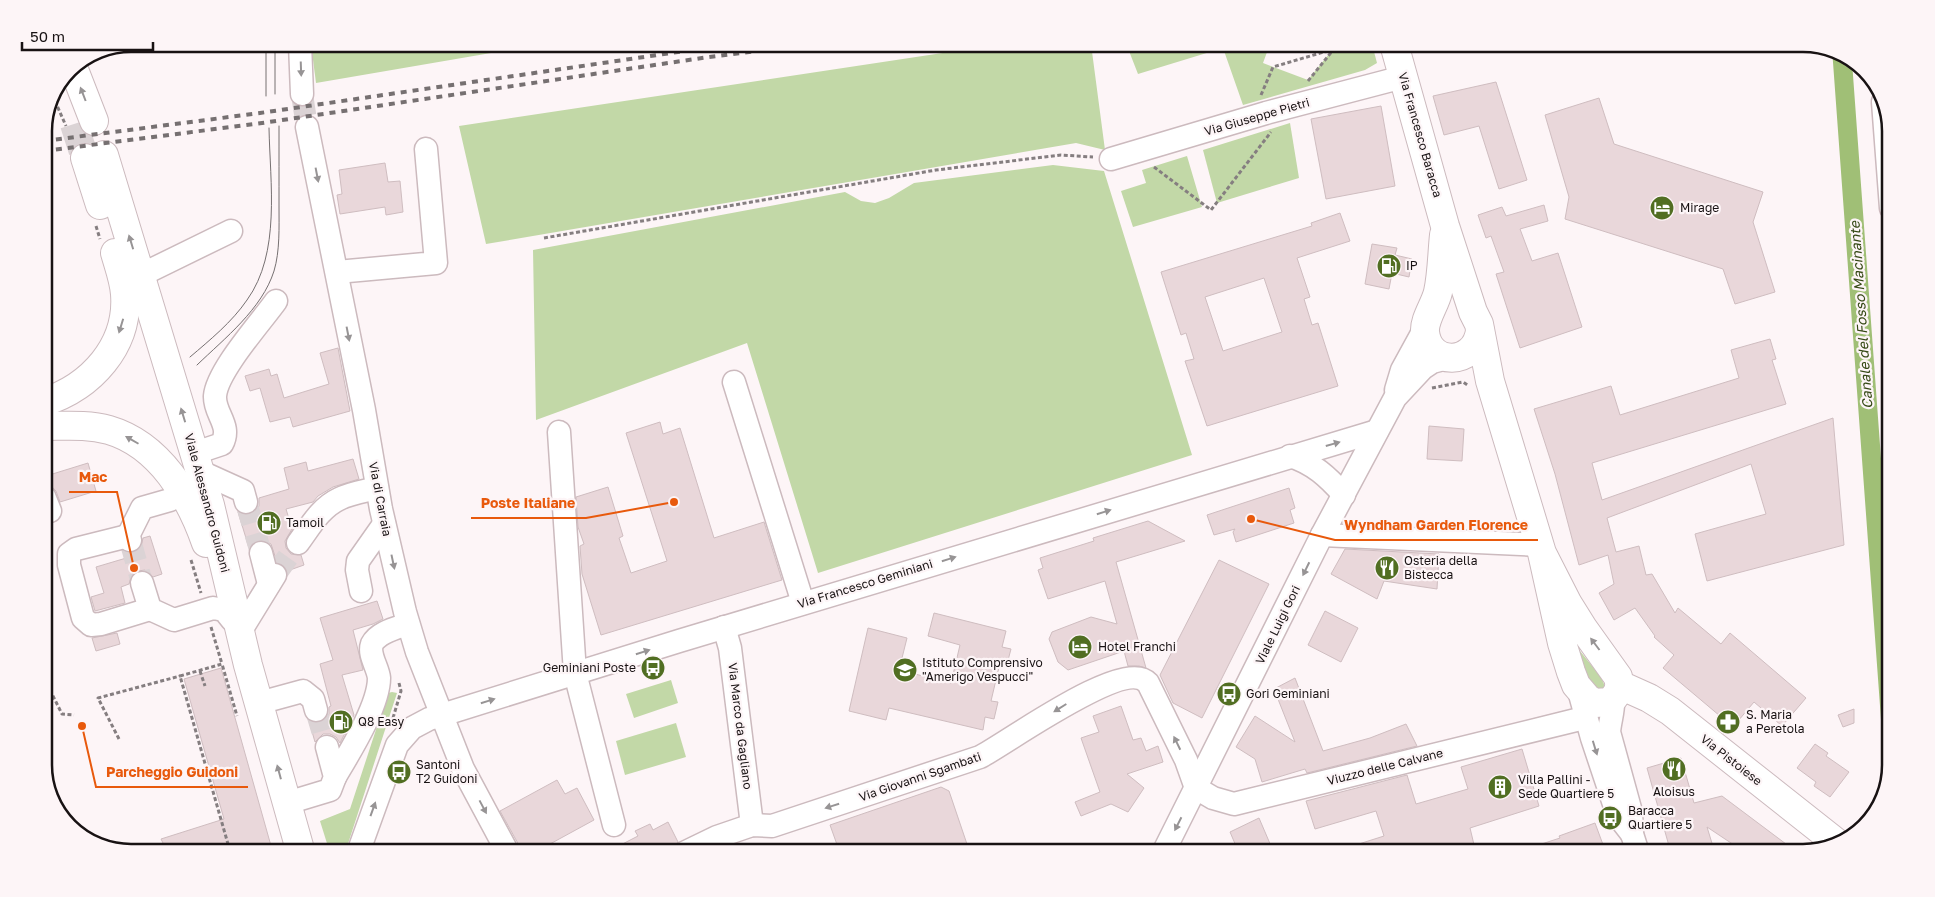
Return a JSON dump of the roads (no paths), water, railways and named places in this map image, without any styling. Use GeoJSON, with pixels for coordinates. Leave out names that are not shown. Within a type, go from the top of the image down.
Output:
{"type":"FeatureCollection","features":[{"type":"Feature","properties":{"kind":"main road","name":"Via Francesco Baracca"},"geometry":{"type":"LineString","coordinates":[[1396,53],[1445,226],[1476,322],[1482,385],[1541,549],[1568,604],[1583,628],[1614,669],[1616,692],[1605,703],[1595,703],[1582,694],[1576,685],[1562,644],[1541,549]]}},
{"type":"Feature","properties":{"kind":"main road"},"geometry":{"type":"LineString","coordinates":[[63,93],[78,124],[74,78]]}},
{"type":"Feature","properties":{"kind":"main road","name":"Viale Alessandro Guidoni"},"geometry":{"type":"LineString","coordinates":[[94,156],[132,276],[198,463],[219,540],[236,626]]}},
{"type":"Feature","properties":{"kind":"main road","name":"Via Francesco Baracca"},"geometry":{"type":"LineString","coordinates":[[1428,321],[1439,287],[1445,226]]}},
{"type":"Feature","properties":{"kind":"main road"},"geometry":{"type":"LineString","coordinates":[[53,398],[76,388],[98,370],[104,362],[114,344],[124,316],[126,295],[132,276]]}},
{"type":"Feature","properties":{"kind":"main road"},"geometry":{"type":"LineString","coordinates":[[1451,358],[1467,354],[1472,350],[1479,338],[1476,322],[1461,304],[1447,304],[1435,309],[1428,321],[1430,347],[1441,356],[1451,358],[1475,369],[1482,385]]}},
{"type":"Feature","properties":{"kind":"main road"},"geometry":{"type":"LineString","coordinates":[[53,426],[90,426],[122,435],[142,447],[172,477],[184,493],[201,529],[236,626],[235,665],[259,703],[298,844]]}},
{"type":"Feature","properties":{"kind":"main road","name":"Via Pistoiese"},"geometry":{"type":"LineString","coordinates":[[1616,692],[1648,698],[1670,712],[1832,839]]}},
{"type":"Feature","properties":{"kind":"street"},"geometry":{"type":"LineString","coordinates":[[300,53],[302,94]]}},
{"type":"Feature","properties":{"kind":"street","name":"Via Giuseppe Pietri"},"geometry":{"type":"LineString","coordinates":[[1111,159],[1266,113],[1403,77]]}},
{"type":"Feature","properties":{"kind":"street","name":"Via di Carraia"},"geometry":{"type":"LineString","coordinates":[[307,127],[337,272],[384,524],[408,624],[441,716],[463,769],[503,844]]}},
{"type":"Feature","properties":{"kind":"street"},"geometry":{"type":"LineString","coordinates":[[337,272],[436,263],[426,149]]}},
{"type":"Feature","properties":{"kind":"street"},"geometry":{"type":"LineString","coordinates":[[132,276],[231,231]]}},
{"type":"Feature","properties":{"kind":"street"},"geometry":{"type":"LineString","coordinates":[[246,502],[243,491],[198,463],[222,444],[226,436],[215,395],[220,378],[276,301]]}},
{"type":"Feature","properties":{"kind":"street","name":"Viale Luigi Gori"},"geometry":{"type":"LineString","coordinates":[[1395,398],[1402,370],[1428,321]]}},
{"type":"Feature","properties":{"kind":"street","name":"Viale Luigi Gori"},"geometry":{"type":"LineString","coordinates":[[1168,844],[1322,535],[1395,398],[1423,368],[1432,362],[1451,358]]}},
{"type":"Feature","properties":{"kind":"street"},"geometry":{"type":"LineString","coordinates":[[734,382],[803,603]]}},
{"type":"Feature","properties":{"kind":"street","name":"Via Francesco Geminiani"},"geometry":{"type":"LineString","coordinates":[[361,844],[397,746],[408,731],[416,726],[441,716],[724,627],[1377,431]]}},
{"type":"Feature","properties":{"kind":"street"},"geometry":{"type":"LineString","coordinates":[[559,432],[575,673],[614,825]]}},
{"type":"Feature","properties":{"kind":"street"},"geometry":{"type":"LineString","coordinates":[[1290,456],[1320,471],[1344,495]]}},
{"type":"Feature","properties":{"kind":"street"},"geometry":{"type":"LineString","coordinates":[[172,477],[176,486],[175,496],[170,500],[142,508],[129,538],[76,550],[70,554],[69,565],[83,618],[91,624],[101,624],[150,609],[174,620],[218,608],[224,610],[236,626],[272,579],[260,553]]}},
{"type":"Feature","properties":{"kind":"street"},"geometry":{"type":"LineString","coordinates":[[298,543],[319,514],[329,505],[339,499],[377,488]]}},
{"type":"Feature","properties":{"kind":"street"},"geometry":{"type":"LineString","coordinates":[[361,591],[357,570],[358,561],[384,524]]}},
{"type":"Feature","properties":{"kind":"street"},"geometry":{"type":"LineString","coordinates":[[1322,535],[1541,549]]}},
{"type":"Feature","properties":{"kind":"street"},"geometry":{"type":"LineString","coordinates":[[142,584],[150,609]]}},
{"type":"Feature","properties":{"kind":"street"},"geometry":{"type":"LineString","coordinates":[[287,803],[330,790],[375,699],[379,678],[371,651],[372,644],[384,633],[408,624]]}},
{"type":"Feature","properties":{"kind":"street","name":"Via Marco da Gagliano"},"geometry":{"type":"LineString","coordinates":[[724,627],[730,648],[752,825]]}},
{"type":"Feature","properties":{"kind":"street","name":"Via Giovanni Sgambati"},"geometry":{"type":"LineString","coordinates":[[703,844],[752,825],[772,826],[980,757],[1069,702],[1114,683],[1136,677],[1148,683],[1186,760],[1196,788]]}},
{"type":"Feature","properties":{"kind":"street","name":"Via Francesco Baracca"},"geometry":{"type":"LineString","coordinates":[[1576,685],[1618,816],[1635,844]]}},
{"type":"Feature","properties":{"kind":"street"},"geometry":{"type":"LineString","coordinates":[[259,703],[303,691],[313,699],[316,710]]}},
{"type":"Feature","properties":{"kind":"street","name":"Via Francesco Baracca"},"geometry":{"type":"LineString","coordinates":[[1616,692],[1609,732],[1632,812],[1635,844]]}},
{"type":"Feature","properties":{"kind":"street","name":"Viuzzo delle Calvane"},"geometry":{"type":"LineString","coordinates":[[1196,788],[1213,798],[1234,804],[1576,720]]}},
{"type":"Feature","properties":{"kind":"street"},"geometry":{"type":"LineString","coordinates":[[327,747],[335,778]]}},
{"type":"Feature","properties":{"kind":"waterway","name":"Canale del Fosso Macinante"},"geometry":{"type":"LineString","coordinates":[[1843,63],[1882,603]]}},
{"type":"Feature","properties":{"kind":"tunnel"},"geometry":{"type":"LineString","coordinates":[[302,94],[307,127]]}},
{"type":"Feature","properties":{"kind":"tunnel"},"geometry":{"type":"LineString","coordinates":[[74,124],[85,158]]}},
{"type":"Feature","properties":{"kind":"tunnel"},"geometry":{"type":"LineString","coordinates":[[246,502],[261,553]]}},
{"type":"Feature","properties":{"kind":"tunnel"},"geometry":{"type":"LineString","coordinates":[[130,540],[142,583]]}},
{"type":"Feature","properties":{"kind":"tunnel"},"geometry":{"type":"LineString","coordinates":[[275,575],[298,543]]}},
{"type":"Feature","properties":{"kind":"tunnel"},"geometry":{"type":"LineString","coordinates":[[316,710],[327,747]]}},
{"type":"Feature","properties":{"kind":"tram line"},"geometry":{"type":"LineString","coordinates":[[266,53],[266,96]]}},
{"type":"Feature","properties":{"kind":"tram line"},"geometry":{"type":"LineString","coordinates":[[275,53],[275,94]]}},
{"type":"Feature","properties":{"kind":"tram line"},"geometry":{"type":"LineString","coordinates":[[197,365],[252,310],[261,298],[274,271],[279,239],[279,126]]}},
{"type":"Feature","properties":{"kind":"tram line"},"geometry":{"type":"LineString","coordinates":[[190,357],[235,316],[258,281],[265,261],[271,217],[269,128]]}},
{"type":"Feature","properties":{"kind":"railway"},"geometry":{"type":"LineString","coordinates":[[53,140],[260,113],[671,53]]}},
{"type":"Feature","properties":{"kind":"railway"},"geometry":{"type":"LineString","coordinates":[[53,150],[262,123],[742,53]]}},
{"type":"Feature","properties":{"kind":"place","name":"Mirage"},"geometry":{"type":"Point","coordinates":[1662,208]}},
{"type":"Feature","properties":{"kind":"place","name":"IP"},"geometry":{"type":"Point","coordinates":[1389,266]}},
{"type":"Feature","properties":{"kind":"place","name":"Poste Italiane"},"geometry":{"type":"Point","coordinates":[674,502]}},
{"type":"Feature","properties":{"kind":"place","name":"Wyndham Garden Florence"},"geometry":{"type":"Point","coordinates":[1251,519]}},
{"type":"Feature","properties":{"kind":"place","name":"Tamoil"},"geometry":{"type":"Point","coordinates":[269,523]}},
{"type":"Feature","properties":{"kind":"place","name":"Mac"},"geometry":{"type":"Point","coordinates":[134,568]}},
{"type":"Feature","properties":{"kind":"place","name":"Osteria della Bistecca"},"geometry":{"type":"Point","coordinates":[1387,568]}},
{"type":"Feature","properties":{"kind":"place","name":"Hotel Franchi"},"geometry":{"type":"Point","coordinates":[1080,647]}},
{"type":"Feature","properties":{"kind":"place","name":"Geminiani Poste"},"geometry":{"type":"Point","coordinates":[653,668]}},
{"type":"Feature","properties":{"kind":"place","name":"Istituto Comprensivo \"Amerigo Vespucci\""},"geometry":{"type":"Point","coordinates":[905,670]}},
{"type":"Feature","properties":{"kind":"place","name":"Gori Geminiani"},"geometry":{"type":"Point","coordinates":[1229,694]}},
{"type":"Feature","properties":{"kind":"place","name":"Q8 Easy"},"geometry":{"type":"Point","coordinates":[341,722]}},
{"type":"Feature","properties":{"kind":"place","name":"S. Maria a Peretola"},"geometry":{"type":"Point","coordinates":[1728,722]}},
{"type":"Feature","properties":{"kind":"place","name":"Parcheggio Guidoni"},"geometry":{"type":"Point","coordinates":[82,726]}},
{"type":"Feature","properties":{"kind":"place","name":"Aloisus"},"geometry":{"type":"Point","coordinates":[1674,769]}},
{"type":"Feature","properties":{"kind":"place","name":"Santoni T2 Guidoni"},"geometry":{"type":"Point","coordinates":[399,772]}},
{"type":"Feature","properties":{"kind":"place","name":"Villa Pallini - Sede Quartiere 5"},"geometry":{"type":"Point","coordinates":[1500,787]}},
{"type":"Feature","properties":{"kind":"place","name":"Baracca Quartiere 5"},"geometry":{"type":"Point","coordinates":[1610,818]}}]}
